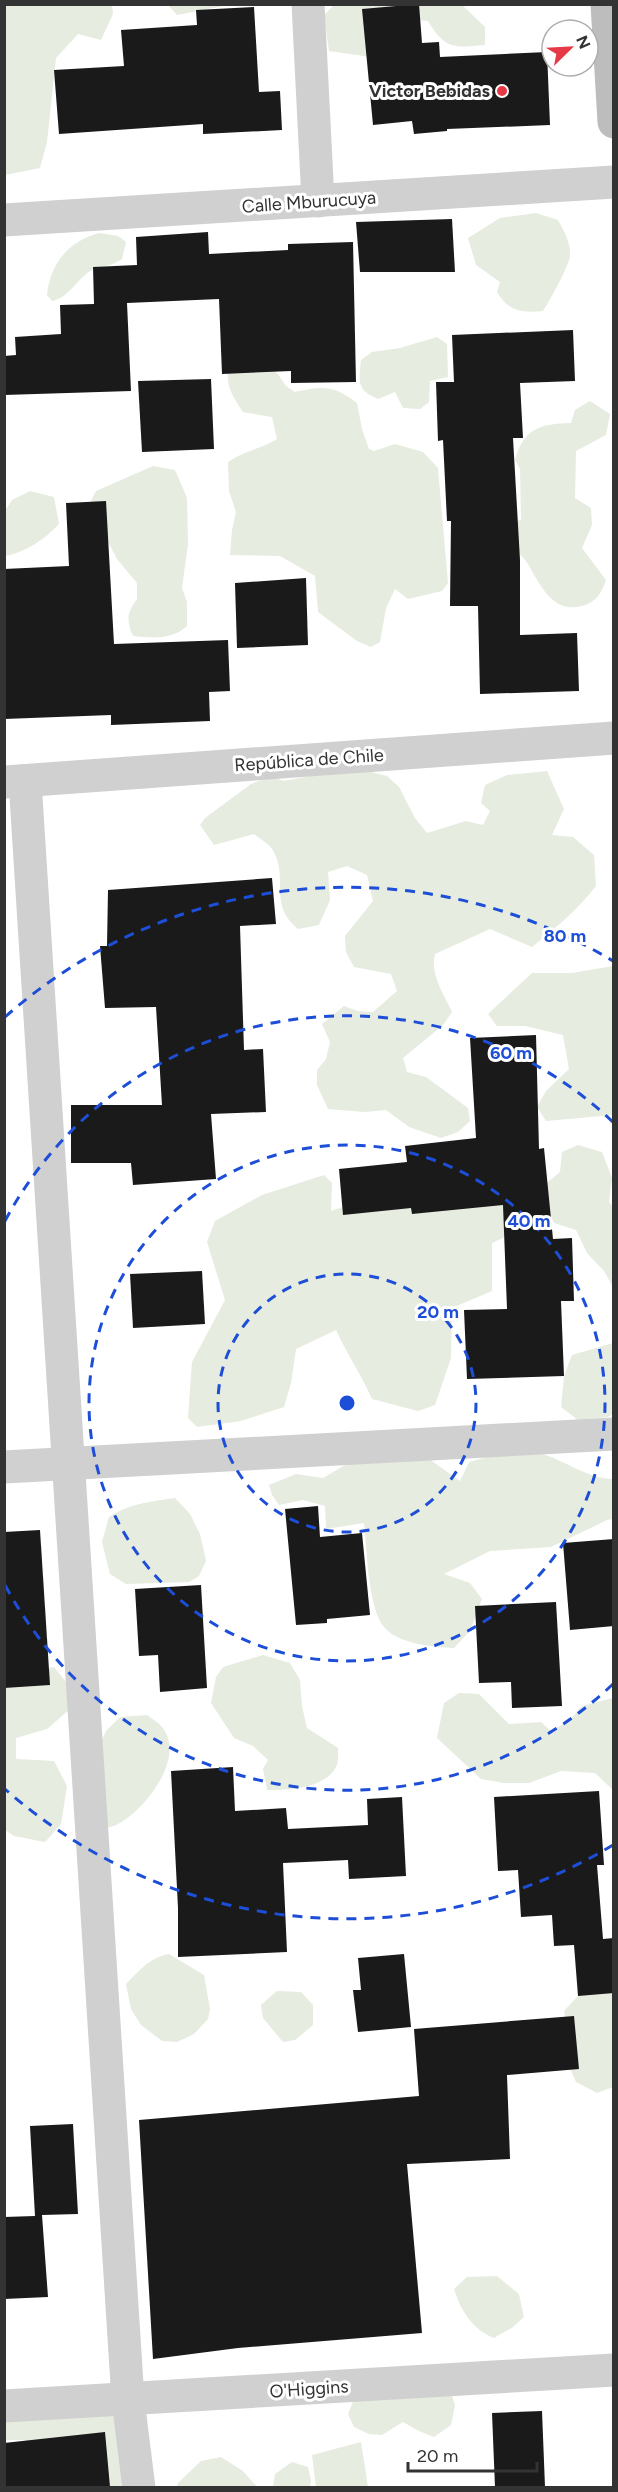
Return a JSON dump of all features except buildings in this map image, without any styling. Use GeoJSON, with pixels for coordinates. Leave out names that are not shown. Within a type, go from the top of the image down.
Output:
{"type":"FeatureCollection","features":[{"type":"Feature","properties":{"kind":"main road"},"geometry":{"type":"LineString","coordinates":[[607,4],[614,122]]}},
{"type":"Feature","properties":{"kind":"street"},"geometry":{"type":"LineString","coordinates":[[308,4],[318,201]]}},
{"type":"Feature","properties":{"kind":"street","name":"Calle Mburucuya"},"geometry":{"type":"LineString","coordinates":[[4,220],[614,182]]}},
{"type":"Feature","properties":{"kind":"street","name":"República de Chile"},"geometry":{"type":"LineString","coordinates":[[15,781],[614,738]]}},
{"type":"Feature","properties":{"kind":"street"},"geometry":{"type":"LineString","coordinates":[[15,781],[69,1463],[128,2400],[139,2487]]}},
{"type":"Feature","properties":{"kind":"street"},"geometry":{"type":"LineString","coordinates":[[4,1467],[614,1434]]}},
{"type":"Feature","properties":{"kind":"street","name":"O'Higgins"},"geometry":{"type":"LineString","coordinates":[[4,2406],[614,2370]]}},
{"type":"Feature","properties":{"kind":"shaded area"},"geometry":{"type":"Polygon","coordinates":[[[5,5],[112,5],[113,14],[101,40],[78,34],[56,58],[47,142],[40,168],[5,175],[5,5]]]}},
{"type":"Feature","properties":{"kind":"shaded area"},"geometry":{"type":"Polygon","coordinates":[[[168,5],[229,5],[177,15],[168,5]]]}},
{"type":"Feature","properties":{"kind":"shaded area"},"geometry":{"type":"Polygon","coordinates":[[[334,5],[462,5],[485,27],[485,45],[451,45],[440,37],[428,21],[403,18],[371,57],[329,51],[324,15],[334,5]]]}},
{"type":"Feature","properties":{"kind":"shaded area"},"geometry":{"type":"Polygon","coordinates":[[[536,213],[558,220],[568,242],[570,256],[563,275],[543,311],[529,312],[517,310],[506,304],[497,292],[500,282],[476,265],[468,238],[500,218],[536,213]]]}},
{"type":"Feature","properties":{"kind":"shaded area"},"geometry":{"type":"Polygon","coordinates":[[[100,233],[118,236],[126,242],[122,259],[90,271],[68,293],[52,301],[47,295],[49,284],[52,273],[63,255],[79,241],[100,233]]]}},
{"type":"Feature","properties":{"kind":"shaded area"},"geometry":{"type":"Polygon","coordinates":[[[437,337],[447,344],[448,377],[430,381],[429,402],[420,409],[403,408],[395,392],[378,399],[362,388],[360,384],[361,360],[372,352],[400,348],[437,337]]]}},
{"type":"Feature","properties":{"kind":"shaded area"},"geometry":{"type":"Polygon","coordinates":[[[258,361],[277,373],[286,386],[295,392],[328,388],[357,403],[369,449],[374,451],[395,444],[423,452],[438,468],[448,583],[442,591],[408,599],[395,589],[386,608],[380,642],[371,647],[357,641],[318,612],[315,576],[280,556],[230,555],[236,512],[229,491],[228,462],[277,439],[272,417],[243,412],[229,385],[228,367],[258,361]]]}},
{"type":"Feature","properties":{"kind":"shaded area"},"geometry":{"type":"Polygon","coordinates":[[[590,401],[610,414],[606,435],[576,451],[575,498],[591,508],[592,525],[582,548],[606,580],[595,600],[587,605],[572,607],[555,602],[543,589],[517,550],[505,523],[521,520],[520,469],[515,460],[523,441],[528,434],[542,427],[571,423],[575,410],[590,401]]]}},
{"type":"Feature","properties":{"kind":"shaded area"},"geometry":{"type":"Polygon","coordinates":[[[153,466],[175,470],[187,498],[188,544],[182,588],[187,602],[187,626],[169,636],[133,636],[129,626],[129,617],[131,608],[137,599],[137,583],[117,559],[89,505],[96,491],[153,466]]]}},
{"type":"Feature","properties":{"kind":"shaded area"},"geometry":{"type":"Polygon","coordinates":[[[30,491],[54,497],[59,524],[34,544],[20,552],[5,556],[5,508],[12,500],[30,491]]]}},
{"type":"Feature","properties":{"kind":"shaded area"},"geometry":{"type":"Polygon","coordinates":[[[355,768],[387,776],[399,787],[415,818],[427,833],[466,821],[483,825],[490,811],[481,803],[485,785],[507,775],[547,771],[564,809],[552,835],[573,837],[594,855],[596,886],[582,903],[532,947],[490,929],[435,954],[436,976],[452,1012],[443,1025],[403,1058],[407,1072],[426,1077],[468,1108],[470,1121],[458,1132],[441,1138],[409,1127],[386,1110],[365,1112],[328,1109],[317,1085],[317,1070],[326,1059],[330,1042],[322,1024],[344,1006],[358,1011],[373,1012],[397,991],[391,974],[354,967],[346,952],[345,936],[373,901],[367,875],[347,866],[328,872],[330,900],[319,925],[298,929],[283,910],[279,870],[272,849],[254,834],[214,845],[200,825],[205,818],[251,784],[271,776],[283,781],[355,768]]]}},
{"type":"Feature","properties":{"kind":"shaded area"},"geometry":{"type":"Polygon","coordinates":[[[613,966],[613,1115],[546,1121],[537,1107],[546,1091],[569,1069],[563,1035],[525,1026],[497,1026],[488,1014],[532,973],[572,973],[613,966]]]}},
{"type":"Feature","properties":{"kind":"shaded area"},"geometry":{"type":"Polygon","coordinates":[[[578,1145],[602,1152],[612,1178],[609,1202],[613,1207],[613,1287],[604,1271],[587,1253],[576,1230],[554,1223],[537,1191],[560,1172],[562,1152],[578,1145]]]}},
{"type":"Feature","properties":{"kind":"shaded area"},"geometry":{"type":"Polygon","coordinates":[[[324,1175],[332,1183],[331,1211],[368,1198],[500,1191],[528,1226],[492,1243],[492,1291],[452,1308],[451,1358],[435,1405],[418,1411],[372,1399],[336,1330],[296,1349],[291,1383],[284,1407],[241,1421],[197,1427],[188,1418],[192,1362],[225,1300],[207,1242],[215,1221],[262,1195],[324,1175]]]}},
{"type":"Feature","properties":{"kind":"shaded area"},"geometry":{"type":"Polygon","coordinates":[[[613,1343],[613,1414],[608,1417],[578,1420],[561,1407],[564,1376],[572,1355],[613,1343]]]}},
{"type":"Feature","properties":{"kind":"shaded area"},"geometry":{"type":"Polygon","coordinates":[[[376,1447],[422,1454],[460,1481],[469,1462],[518,1451],[544,1455],[593,1475],[613,1479],[613,1519],[551,1547],[490,1551],[444,1574],[470,1583],[482,1599],[470,1631],[454,1648],[407,1641],[390,1633],[379,1618],[371,1593],[364,1523],[326,1529],[325,1506],[303,1500],[279,1505],[269,1485],[296,1474],[323,1478],[376,1447]]]}},
{"type":"Feature","properties":{"kind":"shaded area"},"geometry":{"type":"Polygon","coordinates":[[[175,1498],[190,1514],[200,1534],[206,1561],[199,1576],[189,1582],[126,1584],[110,1574],[102,1542],[109,1517],[132,1506],[175,1498]]]}},
{"type":"Feature","properties":{"kind":"shaded area"},"geometry":{"type":"Polygon","coordinates":[[[263,1655],[290,1663],[300,1680],[307,1728],[338,1748],[336,1767],[323,1780],[315,1784],[295,1789],[267,1790],[263,1769],[268,1760],[253,1746],[234,1738],[211,1703],[216,1677],[223,1667],[263,1655]]]}},
{"type":"Feature","properties":{"kind":"shaded area"},"geometry":{"type":"Polygon","coordinates":[[[54,1667],[66,1682],[70,1709],[47,1729],[16,1738],[16,1759],[54,1761],[67,1786],[61,1824],[45,1842],[14,1836],[5,1830],[5,1684],[30,1672],[54,1667]]]}},
{"type":"Feature","properties":{"kind":"shaded area"},"geometry":{"type":"Polygon","coordinates":[[[459,1693],[479,1694],[509,1724],[541,1722],[551,1731],[570,1720],[582,1706],[613,1698],[613,1790],[595,1773],[561,1771],[529,1783],[504,1783],[481,1779],[437,1738],[444,1703],[459,1693]]]}},
{"type":"Feature","properties":{"kind":"shaded area"},"geometry":{"type":"Polygon","coordinates":[[[147,1715],[162,1727],[168,1739],[169,1753],[166,1768],[159,1782],[139,1808],[127,1818],[110,1827],[89,1827],[104,1786],[102,1740],[106,1731],[120,1717],[147,1715]]]}},
{"type":"Feature","properties":{"kind":"shaded area"},"geometry":{"type":"Polygon","coordinates":[[[169,1954],[204,1975],[210,2009],[208,2019],[194,2034],[177,2042],[162,2041],[141,2025],[131,2009],[126,1984],[150,1962],[169,1954]]]}},
{"type":"Feature","properties":{"kind":"shaded area"},"geometry":{"type":"Polygon","coordinates":[[[613,1987],[613,2087],[597,2093],[576,2082],[566,2059],[569,2037],[564,2011],[578,1996],[613,1987]]]}},
{"type":"Feature","properties":{"kind":"shaded area"},"geometry":{"type":"Polygon","coordinates":[[[277,1991],[301,1992],[313,2005],[313,2025],[295,2040],[283,2042],[263,2018],[261,2005],[277,1991]]]}},
{"type":"Feature","properties":{"kind":"shaded area"},"geometry":{"type":"Polygon","coordinates":[[[497,2276],[519,2294],[524,2317],[513,2327],[494,2338],[479,2330],[468,2318],[454,2289],[467,2277],[497,2276]]]}},
{"type":"Feature","properties":{"kind":"shaded area"},"geometry":{"type":"Polygon","coordinates":[[[451,2393],[455,2405],[451,2425],[434,2437],[403,2422],[382,2435],[369,2434],[354,2427],[348,2414],[355,2397],[451,2393]]]}},
{"type":"Feature","properties":{"kind":"shaded area"},"geometry":{"type":"Polygon","coordinates":[[[4,2405],[108,2408],[118,2423],[128,2487],[57,2487],[41,2448],[24,2440],[5,2440],[4,2405]]]}},
{"type":"Feature","properties":{"kind":"shaded area"},"geometry":{"type":"Polygon","coordinates":[[[361,2442],[368,2487],[316,2487],[312,2455],[361,2442]]]}},
{"type":"Feature","properties":{"kind":"shaded area"},"geometry":{"type":"Polygon","coordinates":[[[221,2457],[243,2471],[257,2487],[177,2487],[178,2483],[201,2461],[221,2457]]]}},
{"type":"Feature","properties":{"kind":"shaded area"},"geometry":{"type":"Polygon","coordinates":[[[292,2462],[308,2467],[310,2487],[273,2487],[275,2474],[292,2462]]]}},
{"type":"Feature","properties":{"kind":"place","name":"Victor Bebidas"},"geometry":{"type":"Point","coordinates":[502,91]}}]}
